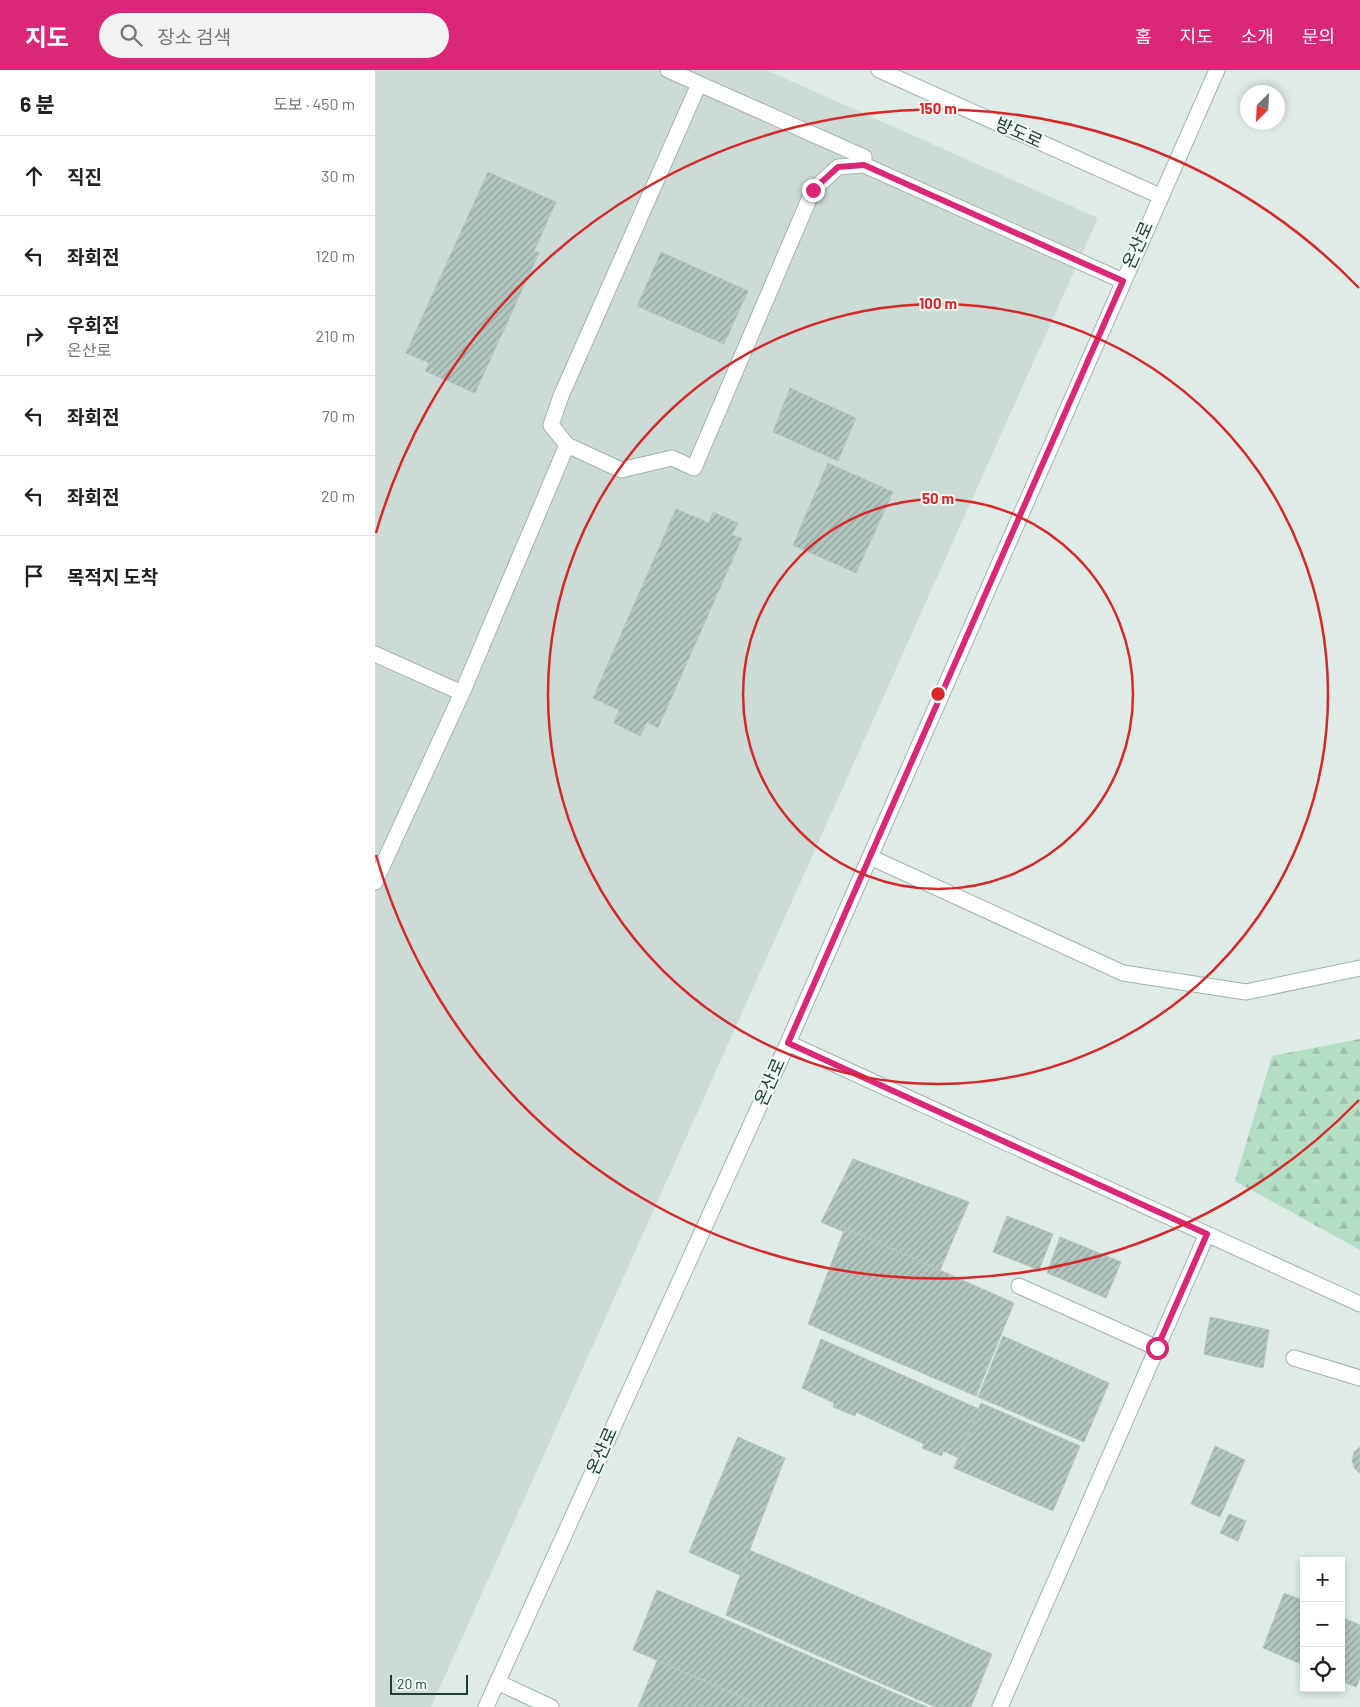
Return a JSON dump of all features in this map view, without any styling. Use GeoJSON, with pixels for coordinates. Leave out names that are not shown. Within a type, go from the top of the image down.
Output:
{"type":"FeatureCollection","features":[{"type":"Feature","properties":{"kind":"street"},"geometry":{"type":"LineString","coordinates":[[668,70],[865,157],[864,165]]}},
{"type":"Feature","properties":{"kind":"street","name":"방도로"},"geometry":{"type":"LineString","coordinates":[[879,70],[1160,196]]}},
{"type":"Feature","properties":{"kind":"street","name":"온산로"},"geometry":{"type":"LineString","coordinates":[[486,1707],[788,1043],[1217,70]]}},
{"type":"Feature","properties":{"kind":"street"},"geometry":{"type":"LineString","coordinates":[[699,84],[561,396],[551,425],[567,445],[621,470],[672,458],[694,468],[813,190],[838,167],[864,165],[1123,281]]}},
{"type":"Feature","properties":{"kind":"street"},"geometry":{"type":"LineString","coordinates":[[375,882],[462,693],[567,445]]}},
{"type":"Feature","properties":{"kind":"street"},"geometry":{"type":"LineString","coordinates":[[375,654],[462,693]]}},
{"type":"Feature","properties":{"kind":"street"},"geometry":{"type":"LineString","coordinates":[[870,857],[1123,973],[1246,992],[1360,968]]}},
{"type":"Feature","properties":{"kind":"street"},"geometry":{"type":"LineString","coordinates":[[788,1043],[1360,1304]]}},
{"type":"Feature","properties":{"kind":"street"},"geometry":{"type":"LineString","coordinates":[[1000,1707],[1207,1234]]}},
{"type":"Feature","properties":{"kind":"street"},"geometry":{"type":"LineString","coordinates":[[1019,1286],[1157,1348]]}},
{"type":"Feature","properties":{"kind":"street"},"geometry":{"type":"LineString","coordinates":[[1294,1358],[1360,1378]]}},
{"type":"Feature","properties":{"kind":"street"},"geometry":{"type":"LineString","coordinates":[[497,1682],[551,1707]]}},
{"type":"Feature","properties":{"kind":"shaded area"},"geometry":{"type":"Polygon","coordinates":[[[375,70],[766,70],[1098,218],[431,1707],[375,1707],[375,70]]]}},
{"type":"Feature","properties":{"kind":"green space"},"geometry":{"type":"Polygon","coordinates":[[[1360,1039],[1360,1250],[1235,1181],[1272,1056],[1360,1039]]]}},
{"type":"Feature","properties":{"kind":"building"},"geometry":{"type":"Polygon","coordinates":[[[488,172],[556,202],[534,251],[539,253],[475,393],[425,371],[429,363],[406,353],[488,172]]]}},
{"type":"Feature","properties":{"kind":"building"},"geometry":{"type":"Polygon","coordinates":[[[661,252],[748,291],[724,344],[637,306],[661,252]]]}},
{"type":"Feature","properties":{"kind":"building"},"geometry":{"type":"Polygon","coordinates":[[[790,388],[856,418],[838,461],[773,432],[790,388]]]}},
{"type":"Feature","properties":{"kind":"building"},"geometry":{"type":"Polygon","coordinates":[[[828,463],[893,492],[856,573],[793,545],[828,463]]]}},
{"type":"Feature","properties":{"kind":"building"},"geometry":{"type":"Polygon","coordinates":[[[676,509],[709,523],[713,512],[738,523],[732,535],[742,538],[658,728],[647,722],[640,736],[614,723],[619,710],[593,698],[676,509]]]}},
{"type":"Feature","properties":{"kind":"building"},"geometry":{"type":"Polygon","coordinates":[[[853,1159],[969,1202],[940,1270],[845,1228],[844,1232],[821,1222],[853,1159]]]}},
{"type":"Feature","properties":{"kind":"building"},"geometry":{"type":"Polygon","coordinates":[[[1007,1216],[1053,1234],[1039,1270],[993,1252],[1007,1216]]]}},
{"type":"Feature","properties":{"kind":"building"},"geometry":{"type":"Polygon","coordinates":[[[845,1228],[1014,1303],[976,1396],[808,1324],[845,1228]]]}},
{"type":"Feature","properties":{"kind":"building"},"geometry":{"type":"Polygon","coordinates":[[[1060,1237],[1121,1262],[1106,1298],[1047,1273],[1060,1237]]]}},
{"type":"Feature","properties":{"kind":"building"},"geometry":{"type":"Polygon","coordinates":[[[1210,1317],[1269,1330],[1263,1368],[1204,1354],[1210,1317]]]}},
{"type":"Feature","properties":{"kind":"building"},"geometry":{"type":"Polygon","coordinates":[[[1003,1336],[1109,1383],[1084,1442],[978,1397],[1003,1336]]]}},
{"type":"Feature","properties":{"kind":"building"},"geometry":{"type":"Polygon","coordinates":[[[821,1339],[979,1409],[959,1458],[943,1451],[942,1456],[922,1448],[924,1444],[856,1412],[855,1416],[833,1407],[834,1403],[802,1388],[821,1339]]]}},
{"type":"Feature","properties":{"kind":"building"},"geometry":{"type":"Polygon","coordinates":[[[981,1403],[1080,1446],[1053,1511],[954,1468],[981,1403]]]}},
{"type":"Feature","properties":{"kind":"building"},"geometry":{"type":"Polygon","coordinates":[[[738,1437],[785,1458],[740,1575],[689,1552],[738,1437]]]}},
{"type":"Feature","properties":{"kind":"building"},"geometry":{"type":"Polygon","coordinates":[[[1215,1446],[1245,1460],[1220,1517],[1191,1504],[1215,1446]]]}},
{"type":"Feature","properties":{"kind":"building"},"geometry":{"type":"Polygon","coordinates":[[[1360,1447],[1360,1473],[1355,1469],[1352,1461],[1354,1452],[1360,1447]]]}},
{"type":"Feature","properties":{"kind":"building"},"geometry":{"type":"Polygon","coordinates":[[[1229,1514],[1246,1521],[1238,1541],[1220,1533],[1229,1514]]]}},
{"type":"Feature","properties":{"kind":"building"},"geometry":{"type":"Polygon","coordinates":[[[749,1550],[992,1654],[971,1707],[935,1707],[726,1615],[749,1550]]]}},
{"type":"Feature","properties":{"kind":"building"},"geometry":{"type":"Polygon","coordinates":[[[657,1590],[927,1707],[765,1707],[633,1650],[657,1590]]]}},
{"type":"Feature","properties":{"kind":"building"},"geometry":{"type":"Polygon","coordinates":[[[1284,1593],[1300,1599],[1300,1663],[1263,1648],[1284,1593]]]}},
{"type":"Feature","properties":{"kind":"building"},"geometry":{"type":"Polygon","coordinates":[[[1345,1619],[1360,1625],[1360,1678],[1356,1687],[1345,1683],[1345,1619]]]}},
{"type":"Feature","properties":{"kind":"building"},"geometry":{"type":"Polygon","coordinates":[[[657,1661],[765,1707],[638,1707],[657,1661]]]}},
{"type":"Feature","properties":{"kind":"route"},"geometry":{"type":"LineString","coordinates":[[813,190],[838,167],[864,165],[1123,281],[788,1043],[1207,1234],[1157,1348]]}}]}
